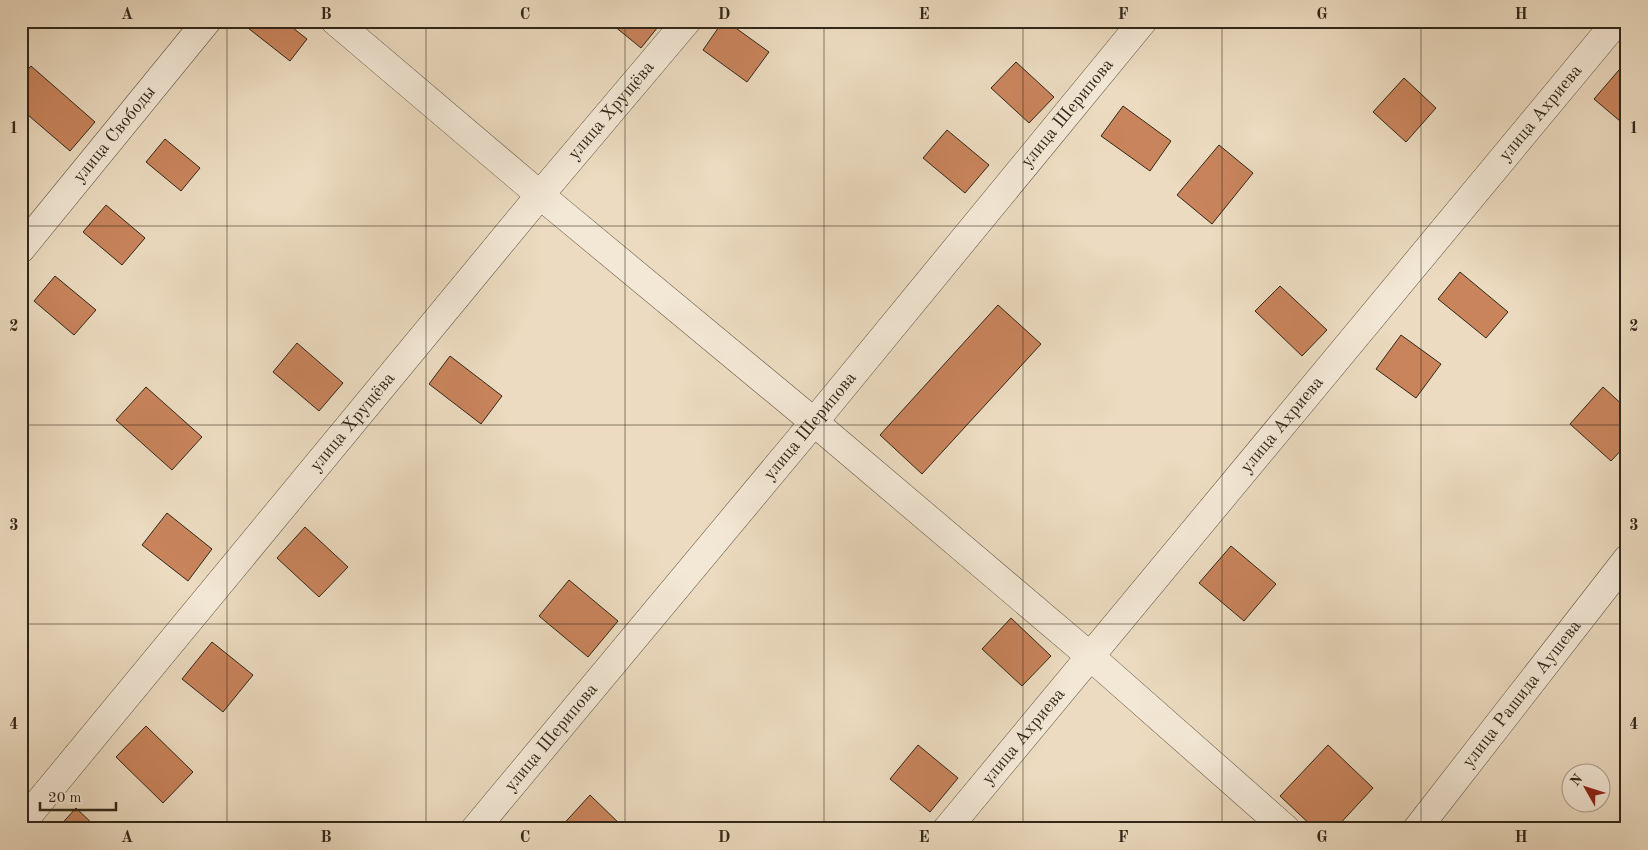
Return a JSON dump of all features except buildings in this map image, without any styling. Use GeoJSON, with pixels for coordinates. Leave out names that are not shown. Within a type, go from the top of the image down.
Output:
{"type":"FeatureCollection","features":[{"type":"Feature","properties":{"kind":"street","name":"улица Свободы"},"geometry":{"type":"LineString","coordinates":[[21,249],[207,21]]}},
{"type":"Feature","properties":{"kind":"street"},"geometry":{"type":"LineString","coordinates":[[335,21],[540,195],[814,422],[1091,657],[1286,829]]}},
{"type":"Feature","properties":{"kind":"street","name":"улица Хрущёва"},"geometry":{"type":"LineString","coordinates":[[21,824],[540,195],[687,21]]}},
{"type":"Feature","properties":{"kind":"street","name":"улица Шерипова"},"geometry":{"type":"LineString","coordinates":[[475,829],[814,422],[1143,21]]}},
{"type":"Feature","properties":{"kind":"street","name":"улица Ахриева"},"geometry":{"type":"LineString","coordinates":[[948,829],[1616,21]]}},
{"type":"Feature","properties":{"kind":"street","name":"улица Рашида Аушева"},"geometry":{"type":"LineString","coordinates":[[1417,829],[1627,559]]}}]}
